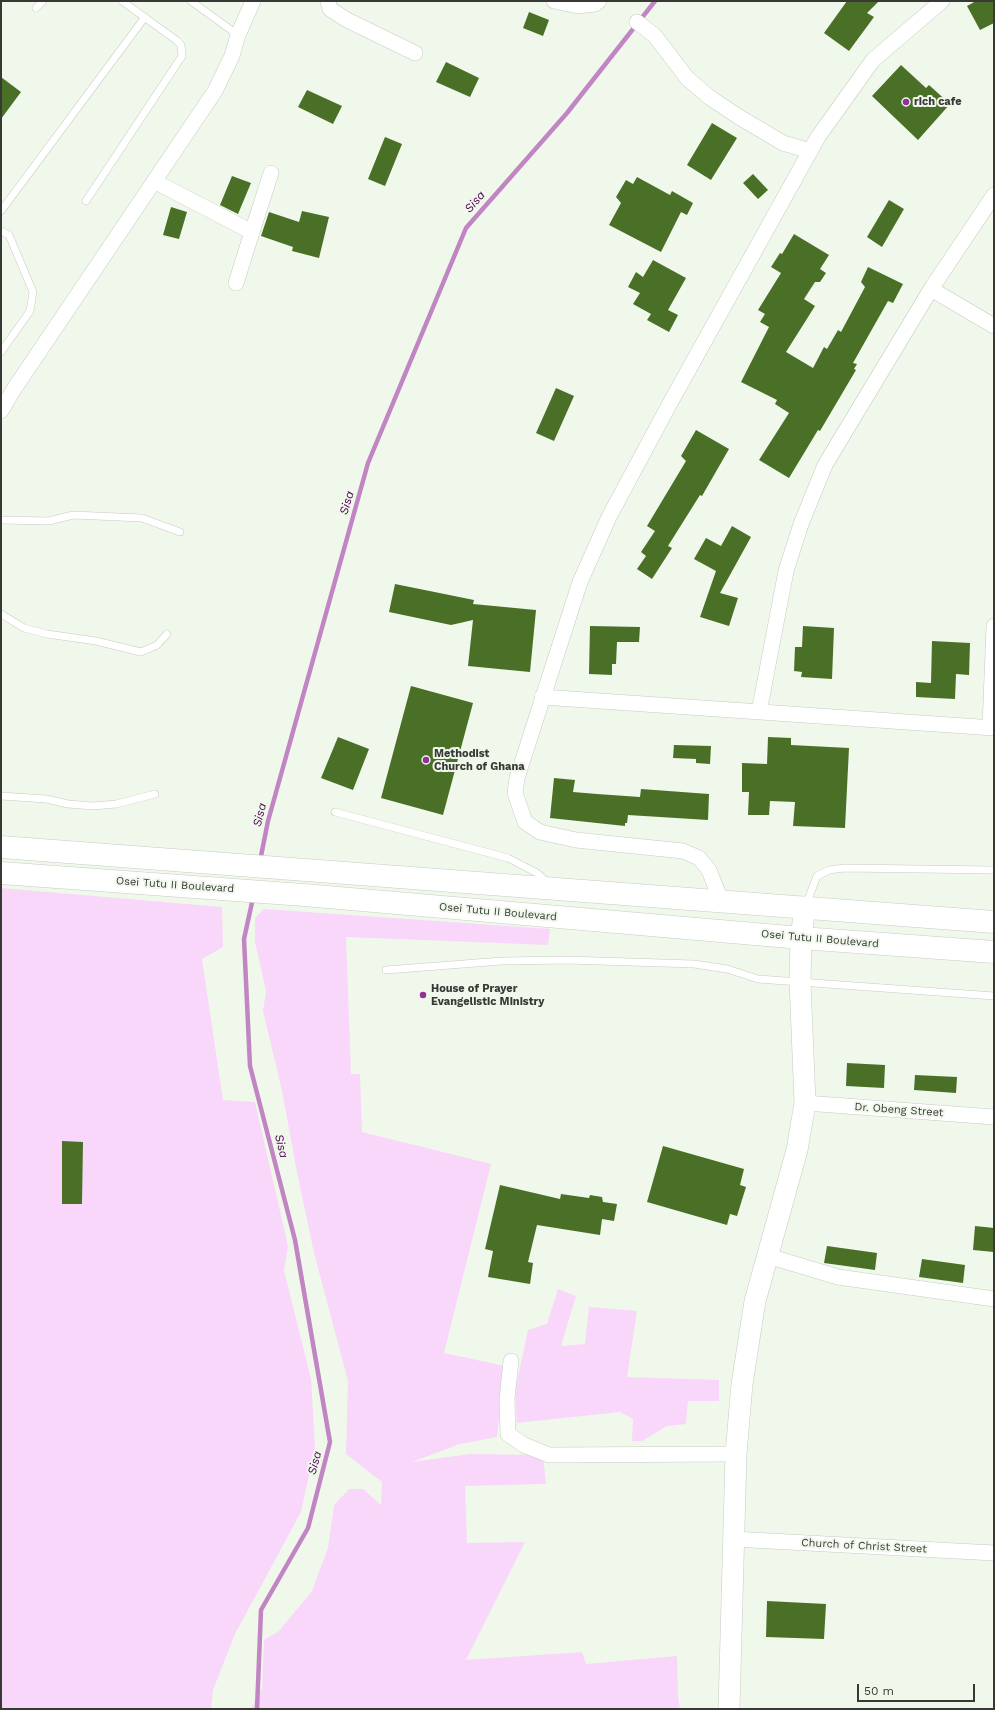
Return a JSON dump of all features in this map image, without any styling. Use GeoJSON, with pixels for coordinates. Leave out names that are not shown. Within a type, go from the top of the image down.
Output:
{"type":"FeatureCollection","features":[{"type":"Feature","properties":{"kind":"highway"},"geometry":{"type":"LineString","coordinates":[[1,847],[994,922]]}},
{"type":"Feature","properties":{"kind":"highway","name":"Osei Tutu II Boulevard"},"geometry":{"type":"LineString","coordinates":[[1,874],[304,894],[802,938],[994,952]]}},
{"type":"Feature","properties":{"kind":"street"},"geometry":{"type":"LineString","coordinates":[[1,411],[215,91],[232,56],[238,35],[252,1]]}},
{"type":"Feature","properties":{"kind":"street"},"geometry":{"type":"LineString","coordinates":[[328,1],[330,9],[347,20],[415,53]]}},
{"type":"Feature","properties":{"kind":"street"},"geometry":{"type":"LineString","coordinates":[[554,1],[578,6],[595,4],[599,1]]}},
{"type":"Feature","properties":{"kind":"street"},"geometry":{"type":"LineString","coordinates":[[721,901],[709,870],[699,858],[683,851],[576,840],[540,832],[525,822],[515,793],[517,778],[580,582],[609,517],[818,137],[873,60],[942,1]]}},
{"type":"Feature","properties":{"kind":"street"},"geometry":{"type":"LineString","coordinates":[[637,22],[655,36],[687,78],[709,96],[740,118],[783,143],[810,151]]}},
{"type":"Feature","properties":{"kind":"street"},"geometry":{"type":"LineString","coordinates":[[236,284],[271,173]]}},
{"type":"Feature","properties":{"kind":"street"},"geometry":{"type":"LineString","coordinates":[[154,181],[252,232]]}},
{"type":"Feature","properties":{"kind":"street"},"geometry":{"type":"LineString","coordinates":[[759,712],[786,571],[804,517],[825,465],[931,289],[994,195]]}},
{"type":"Feature","properties":{"kind":"street"},"geometry":{"type":"LineString","coordinates":[[931,289],[994,326]]}},
{"type":"Feature","properties":{"kind":"street"},"geometry":{"type":"LineString","coordinates":[[542,697],[992,727],[994,626]]}},
{"type":"Feature","properties":{"kind":"street"},"geometry":{"type":"LineString","coordinates":[[729,1709],[736,1454],[746,1349],[755,1301],[796,1150],[805,1103],[800,981],[805,907]]}},
{"type":"Feature","properties":{"kind":"street","name":"Dr. Obeng Street"},"geometry":{"type":"LineString","coordinates":[[805,1103],[994,1117]]}},
{"type":"Feature","properties":{"kind":"street"},"geometry":{"type":"LineString","coordinates":[[768,1256],[838,1277],[994,1299]]}},
{"type":"Feature","properties":{"kind":"street"},"geometry":{"type":"LineString","coordinates":[[511,1361],[507,1399],[508,1434],[524,1445],[549,1455],[736,1454]]}},
{"type":"Feature","properties":{"kind":"street","name":"Church of Christ Street"},"geometry":{"type":"LineString","coordinates":[[733,1539],[994,1553]]}},
{"type":"Feature","properties":{"kind":"lane"},"geometry":{"type":"LineString","coordinates":[[36,8],[42,1]]}},
{"type":"Feature","properties":{"kind":"lane"},"geometry":{"type":"LineString","coordinates":[[86,201],[182,56],[181,45],[122,1]]}},
{"type":"Feature","properties":{"kind":"lane"},"geometry":{"type":"LineString","coordinates":[[191,1],[238,35]]}},
{"type":"Feature","properties":{"kind":"lane"},"geometry":{"type":"LineString","coordinates":[[1,211],[145,18]]}},
{"type":"Feature","properties":{"kind":"lane"},"geometry":{"type":"LineString","coordinates":[[1,231],[9,235],[34,292],[30,311],[1,352]]}},
{"type":"Feature","properties":{"kind":"lane"},"geometry":{"type":"LineString","coordinates":[[1,520],[49,521],[73,515],[142,518],[180,532]]}},
{"type":"Feature","properties":{"kind":"lane"},"geometry":{"type":"LineString","coordinates":[[1,614],[24,628],[47,634],[96,641],[141,652],[157,645],[167,634]]}},
{"type":"Feature","properties":{"kind":"lane"},"geometry":{"type":"LineString","coordinates":[[1,796],[46,799],[68,804],[93,806],[116,804],[155,794]]}},
{"type":"Feature","properties":{"kind":"lane"},"geometry":{"type":"LineString","coordinates":[[335,812],[508,858],[521,863],[537,873],[554,888]]}},
{"type":"Feature","properties":{"kind":"lane"},"geometry":{"type":"LineString","coordinates":[[805,907],[817,876],[829,870],[844,868],[994,870]]}},
{"type":"Feature","properties":{"kind":"lane"},"geometry":{"type":"LineString","coordinates":[[386,970],[502,961],[568,960],[694,964],[727,969],[758,979],[994,996]]}},
{"type":"Feature","properties":{"kind":"shaded area"},"geometry":{"type":"Polygon","coordinates":[[[1,888],[222,907],[223,947],[202,959],[223,1100],[255,1102],[288,1246],[284,1270],[311,1379],[315,1447],[301,1512],[235,1634],[213,1690],[211,1709],[1,1709],[1,888]]]}},
{"type":"Feature","properties":{"kind":"shaded area"},"geometry":{"type":"Polygon","coordinates":[[[264,909],[550,929],[548,945],[346,937],[351,1074],[360,1074],[362,1132],[491,1164],[444,1353],[505,1366],[497,1437],[460,1444],[412,1462],[470,1454],[543,1455],[546,1484],[465,1486],[467,1543],[525,1542],[466,1660],[582,1652],[586,1664],[677,1656],[678,1696],[680,1709],[251,1709],[262,1688],[264,1640],[279,1631],[312,1591],[328,1548],[334,1505],[349,1489],[363,1489],[381,1505],[382,1482],[346,1454],[348,1381],[314,1253],[282,1091],[263,1011],[266,991],[255,942],[255,918],[264,909]]]}},
{"type":"Feature","properties":{"kind":"shaded area"},"geometry":{"type":"Polygon","coordinates":[[[558,1289],[576,1296],[561,1346],[585,1344],[589,1307],[637,1311],[627,1377],[719,1380],[719,1401],[688,1401],[686,1424],[667,1426],[642,1441],[632,1441],[633,1419],[620,1412],[517,1423],[515,1391],[528,1330],[547,1324],[558,1289]]]}},
{"type":"Feature","properties":{"kind":"building"},"geometry":{"type":"Polygon","coordinates":[[[847,1],[879,1],[867,13],[874,17],[849,51],[824,33],[847,1]]]}},
{"type":"Feature","properties":{"kind":"building"},"geometry":{"type":"Polygon","coordinates":[[[976,1],[994,1],[994,23],[980,30],[967,6],[976,1]]]}},
{"type":"Feature","properties":{"kind":"building"},"geometry":{"type":"Polygon","coordinates":[[[529,12],[549,20],[543,36],[523,28],[529,12]]]}},
{"type":"Feature","properties":{"kind":"building"},"geometry":{"type":"Polygon","coordinates":[[[446,62],[479,78],[470,97],[436,82],[446,62]]]}},
{"type":"Feature","properties":{"kind":"building"},"geometry":{"type":"Polygon","coordinates":[[[901,65],[926,88],[929,85],[950,104],[918,140],[872,96],[901,65]]]}},
{"type":"Feature","properties":{"kind":"building"},"geometry":{"type":"Polygon","coordinates":[[[1,77],[21,92],[1,119],[1,77]]]}},
{"type":"Feature","properties":{"kind":"building"},"geometry":{"type":"Polygon","coordinates":[[[307,90],[342,106],[333,124],[298,107],[307,90]]]}},
{"type":"Feature","properties":{"kind":"building"},"geometry":{"type":"Polygon","coordinates":[[[712,123],[737,138],[711,180],[687,165],[712,123]]]}},
{"type":"Feature","properties":{"kind":"building"},"geometry":{"type":"Polygon","coordinates":[[[385,137],[402,144],[385,186],[368,179],[385,137]]]}},
{"type":"Feature","properties":{"kind":"building"},"geometry":{"type":"Polygon","coordinates":[[[753,174],[768,190],[758,199],[743,183],[753,174]]]}},
{"type":"Feature","properties":{"kind":"building"},"geometry":{"type":"Polygon","coordinates":[[[232,176],[251,183],[238,214],[220,205],[232,176]]]}},
{"type":"Feature","properties":{"kind":"building"},"geometry":{"type":"Polygon","coordinates":[[[637,177],[670,195],[672,191],[693,203],[687,215],[681,212],[661,252],[609,225],[621,203],[616,197],[626,180],[633,184],[637,177]]]}},
{"type":"Feature","properties":{"kind":"building"},"geometry":{"type":"Polygon","coordinates":[[[889,200],[904,209],[882,247],[867,237],[889,200]]]}},
{"type":"Feature","properties":{"kind":"building"},"geometry":{"type":"Polygon","coordinates":[[[171,207],[187,212],[179,239],[163,235],[171,207]]]}},
{"type":"Feature","properties":{"kind":"building"},"geometry":{"type":"Polygon","coordinates":[[[302,211],[329,217],[319,258],[292,251],[293,247],[261,236],[269,212],[299,222],[302,211]]]}},
{"type":"Feature","properties":{"kind":"building"},"geometry":{"type":"Polygon","coordinates":[[[794,234],[829,255],[820,269],[826,273],[820,282],[815,282],[804,299],[815,306],[786,352],[813,368],[824,347],[827,349],[838,330],[841,332],[865,287],[861,282],[868,267],[903,284],[893,303],[888,301],[853,363],[857,364],[854,369],[856,370],[820,431],[818,430],[789,478],[759,460],[789,413],[775,404],[777,400],[741,382],[769,327],[760,322],[765,314],[758,310],[781,273],[771,267],[780,253],[782,254],[794,234]]]}},
{"type":"Feature","properties":{"kind":"building"},"geometry":{"type":"Polygon","coordinates":[[[653,260],[686,278],[668,310],[678,315],[669,332],[647,320],[651,314],[633,304],[640,293],[628,287],[636,272],[643,277],[653,260]]]}},
{"type":"Feature","properties":{"kind":"building"},"geometry":{"type":"Polygon","coordinates":[[[556,388],[574,396],[554,441],[536,433],[556,388]]]}},
{"type":"Feature","properties":{"kind":"building"},"geometry":{"type":"Polygon","coordinates":[[[696,430],[729,449],[702,496],[700,495],[668,546],[672,548],[652,579],[637,569],[646,556],[641,552],[655,531],[647,526],[686,461],[681,456],[696,430]]]}},
{"type":"Feature","properties":{"kind":"building"},"geometry":{"type":"Polygon","coordinates":[[[732,526],[751,537],[720,593],[738,598],[729,626],[700,617],[716,571],[694,559],[706,538],[721,546],[732,526]]]}},
{"type":"Feature","properties":{"kind":"building"},"geometry":{"type":"Polygon","coordinates":[[[395,584],[474,600],[473,604],[536,610],[530,672],[468,666],[473,620],[451,625],[389,612],[395,584]]]}},
{"type":"Feature","properties":{"kind":"building"},"geometry":{"type":"Polygon","coordinates":[[[590,626],[640,627],[639,642],[617,642],[616,664],[612,664],[612,675],[589,674],[590,626]]]}},
{"type":"Feature","properties":{"kind":"building"},"geometry":{"type":"Polygon","coordinates":[[[803,626],[834,628],[832,679],[801,677],[802,672],[794,671],[795,647],[802,647],[803,626]]]}},
{"type":"Feature","properties":{"kind":"building"},"geometry":{"type":"Polygon","coordinates":[[[932,641],[970,643],[969,675],[956,674],[955,699],[916,697],[916,682],[931,683],[932,641]]]}},
{"type":"Feature","properties":{"kind":"building"},"geometry":{"type":"Polygon","coordinates":[[[411,686],[473,703],[443,815],[381,798],[411,686]]]}},
{"type":"Feature","properties":{"kind":"building"},"geometry":{"type":"Polygon","coordinates":[[[338,737],[369,749],[353,790],[321,778],[338,737]]]}},
{"type":"Feature","properties":{"kind":"building"},"geometry":{"type":"Polygon","coordinates":[[[768,737],[791,738],[791,745],[849,748],[845,828],[793,826],[795,802],[770,801],[769,815],[748,815],[749,792],[742,792],[742,763],[767,764],[768,737]]]}},
{"type":"Feature","properties":{"kind":"building"},"geometry":{"type":"Polygon","coordinates":[[[674,745],[711,746],[710,764],[696,763],[696,759],[673,758],[674,745]]]}},
{"type":"Feature","properties":{"kind":"building"},"geometry":{"type":"Polygon","coordinates":[[[554,778],[575,780],[573,792],[640,797],[641,789],[709,794],[708,820],[628,815],[625,826],[550,818],[554,778]]]}},
{"type":"Feature","properties":{"kind":"building"},"geometry":{"type":"Polygon","coordinates":[[[847,1063],[885,1065],[884,1088],[846,1086],[847,1063]]]}},
{"type":"Feature","properties":{"kind":"building"},"geometry":{"type":"Polygon","coordinates":[[[915,1075],[957,1077],[956,1093],[914,1090],[915,1075]]]}},
{"type":"Feature","properties":{"kind":"building"},"geometry":{"type":"Polygon","coordinates":[[[62,1141],[83,1142],[82,1204],[62,1204],[62,1141]]]}},
{"type":"Feature","properties":{"kind":"building"},"geometry":{"type":"Polygon","coordinates":[[[663,1146],[744,1169],[740,1185],[746,1187],[737,1216],[730,1214],[727,1225],[647,1202],[663,1146]]]}},
{"type":"Feature","properties":{"kind":"building"},"geometry":{"type":"Polygon","coordinates":[[[500,1185],[560,1199],[561,1194],[589,1198],[590,1195],[602,1197],[603,1202],[617,1204],[614,1221],[602,1219],[600,1235],[537,1225],[528,1262],[533,1263],[530,1284],[488,1277],[493,1251],[485,1249],[500,1185]]]}},
{"type":"Feature","properties":{"kind":"building"},"geometry":{"type":"Polygon","coordinates":[[[975,1226],[994,1228],[994,1252],[973,1250],[975,1226]]]}},
{"type":"Feature","properties":{"kind":"building"},"geometry":{"type":"Polygon","coordinates":[[[827,1246],[877,1253],[875,1270],[824,1263],[827,1246]]]}},
{"type":"Feature","properties":{"kind":"building"},"geometry":{"type":"Polygon","coordinates":[[[922,1259],[965,1265],[963,1283],[919,1277],[922,1259]]]}},
{"type":"Feature","properties":{"kind":"building"},"geometry":{"type":"Polygon","coordinates":[[[767,1601],[826,1604],[824,1639],[766,1637],[767,1601]]]}},
{"type":"Feature","properties":{"kind":"waterway","name":"Sisa"},"geometry":{"type":"LineString","coordinates":[[260,861],[268,821],[368,463],[466,228],[567,113],[655,1]]}},
{"type":"Feature","properties":{"kind":"waterway","name":"Sisa"},"geometry":{"type":"LineString","coordinates":[[253,898],[244,939],[250,1066],[295,1240],[330,1442],[308,1528],[261,1610],[257,1709]]}},
{"type":"Feature","properties":{"kind":"place","name":"rich cafe"},"geometry":{"type":"Point","coordinates":[906,102]}},
{"type":"Feature","properties":{"kind":"place","name":"Methodist Church of Ghana"},"geometry":{"type":"Point","coordinates":[426,760]}},
{"type":"Feature","properties":{"kind":"place","name":"House of Prayer Evangelistic Ministry"},"geometry":{"type":"Point","coordinates":[423,995]}}]}
